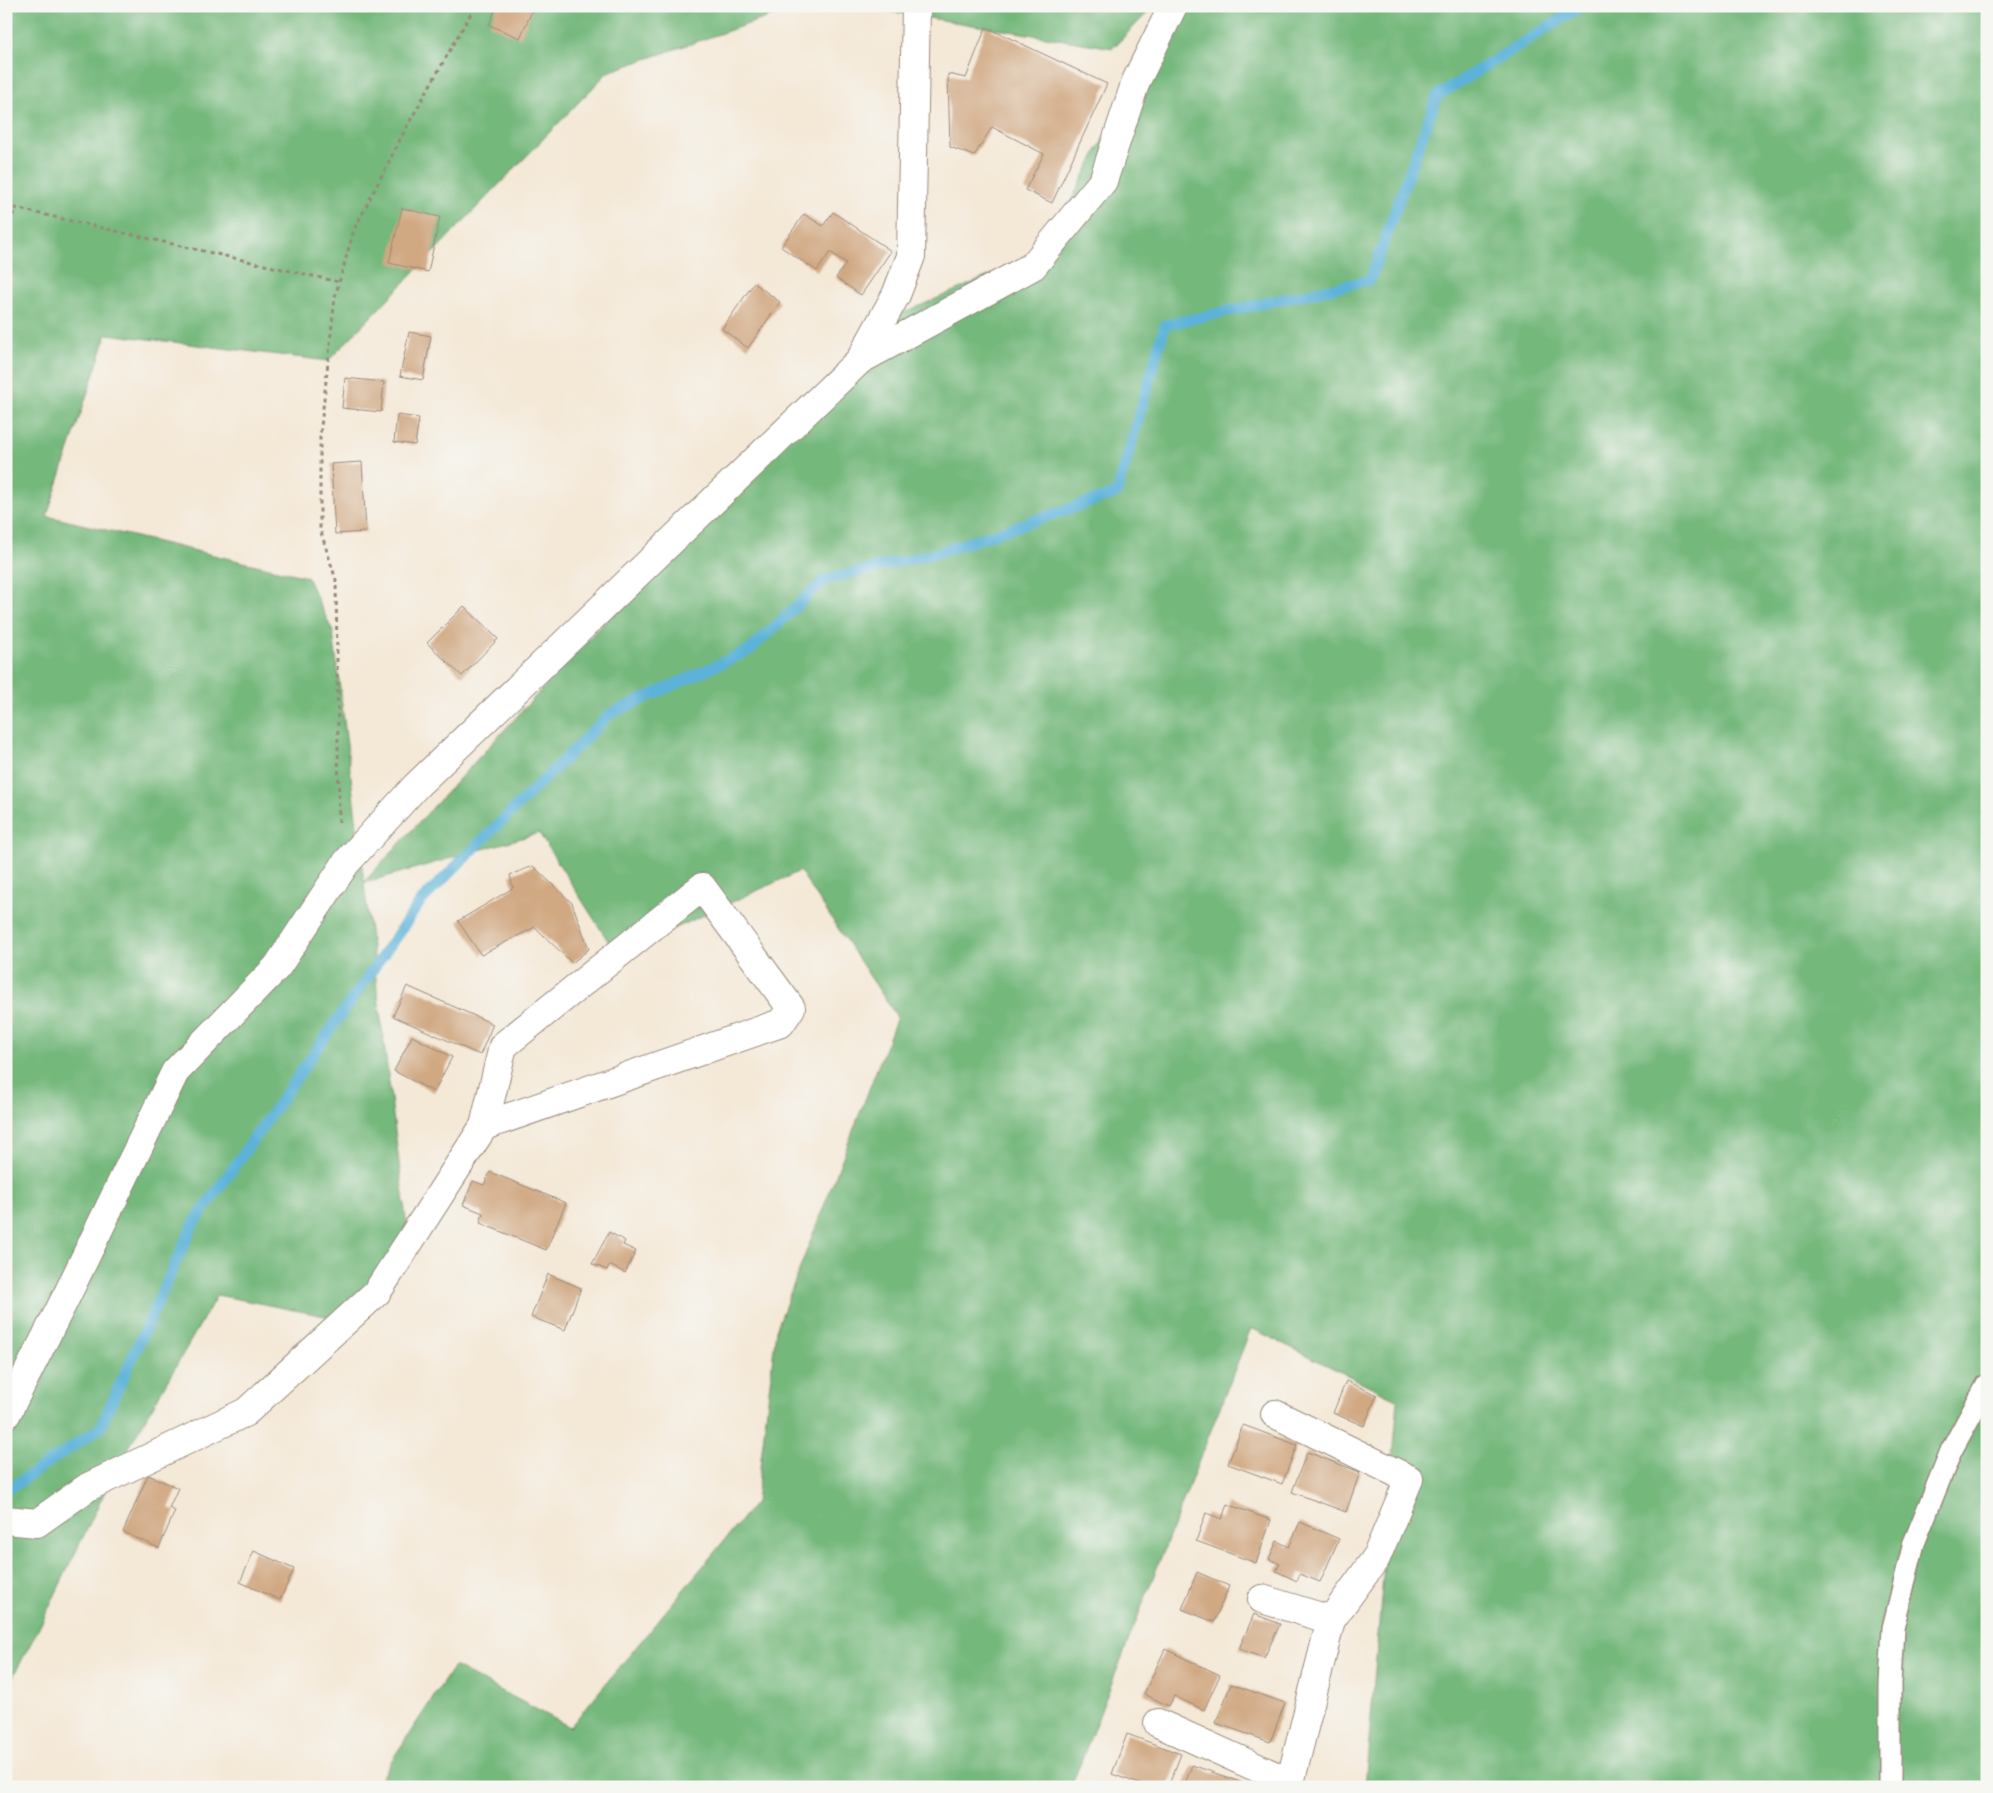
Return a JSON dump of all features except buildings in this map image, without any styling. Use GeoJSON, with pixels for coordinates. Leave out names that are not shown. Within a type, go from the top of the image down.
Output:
{"type":"FeatureCollection","features":[{"type":"Feature","properties":{"kind":"street"},"geometry":{"type":"LineString","coordinates":[[860,360],[896,295],[911,256],[916,6]]}},
{"type":"Feature","properties":{"kind":"street"},"geometry":{"type":"LineString","coordinates":[[6,1414],[68,1295],[175,1072],[276,967],[346,863],[416,786],[860,360],[1033,266],[1103,181],[1136,82],[1173,6]]}},
{"type":"Feature","properties":{"kind":"street"},"geometry":{"type":"LineString","coordinates":[[6,1520],[36,1522],[88,1487],[246,1412],[377,1292],[484,1126],[504,1046],[702,887],[791,1008],[781,1023],[484,1126]]}},
{"type":"Feature","properties":{"kind":"street"},"geometry":{"type":"LineString","coordinates":[[1158,1723],[1290,1785],[1331,1620],[1376,1558],[1409,1479],[1275,1414]]}},
{"type":"Feature","properties":{"kind":"street"},"geometry":{"type":"LineString","coordinates":[[1262,1599],[1331,1620]]}},
{"type":"Feature","properties":{"kind":"lane"},"geometry":{"type":"LineString","coordinates":[[1890,1787],[1890,1684],[1893,1628],[1914,1543],[1951,1451],[1987,1385]]}},
{"type":"Feature","properties":{"kind":"path"},"geometry":{"type":"LineString","coordinates":[[339,823],[336,580],[320,529],[320,436],[335,297],[354,230],[406,128],[475,6]]}},
{"type":"Feature","properties":{"kind":"path"},"geometry":{"type":"LineString","coordinates":[[6,206],[339,282]]}},
{"type":"Feature","properties":{"kind":"path"},"geometry":{"type":"LineString","coordinates":[[6,239],[16,208]]}},
{"type":"Feature","properties":{"kind":"green space"},"geometry":{"type":"Polygon","coordinates":[[[6,6],[801,6],[608,72],[328,361],[107,334],[47,516],[307,577],[333,632],[364,882],[880,323],[1044,252],[1173,6],[1987,6],[1987,1787],[1365,1787],[1398,1400],[1251,1328],[1071,1787],[376,1787],[454,1666],[570,1727],[756,1502],[776,1330],[897,1017],[800,871],[617,955],[539,833],[364,883],[409,1243],[340,1319],[217,1295],[113,1475],[41,1624],[6,1690],[6,6]]]}},
{"type":"Feature","properties":{"kind":"green space"},"geometry":{"type":"Polygon","coordinates":[[[856,6],[1154,6],[1113,48],[856,6]]]}},
{"type":"Feature","properties":{"kind":"waterway"},"geometry":{"type":"LineString","coordinates":[[6,1491],[100,1428],[193,1225],[421,901],[610,714],[750,650],[824,580],[940,552],[1117,493],[1165,325],[1370,280],[1437,96],[1582,6]]}}]}
